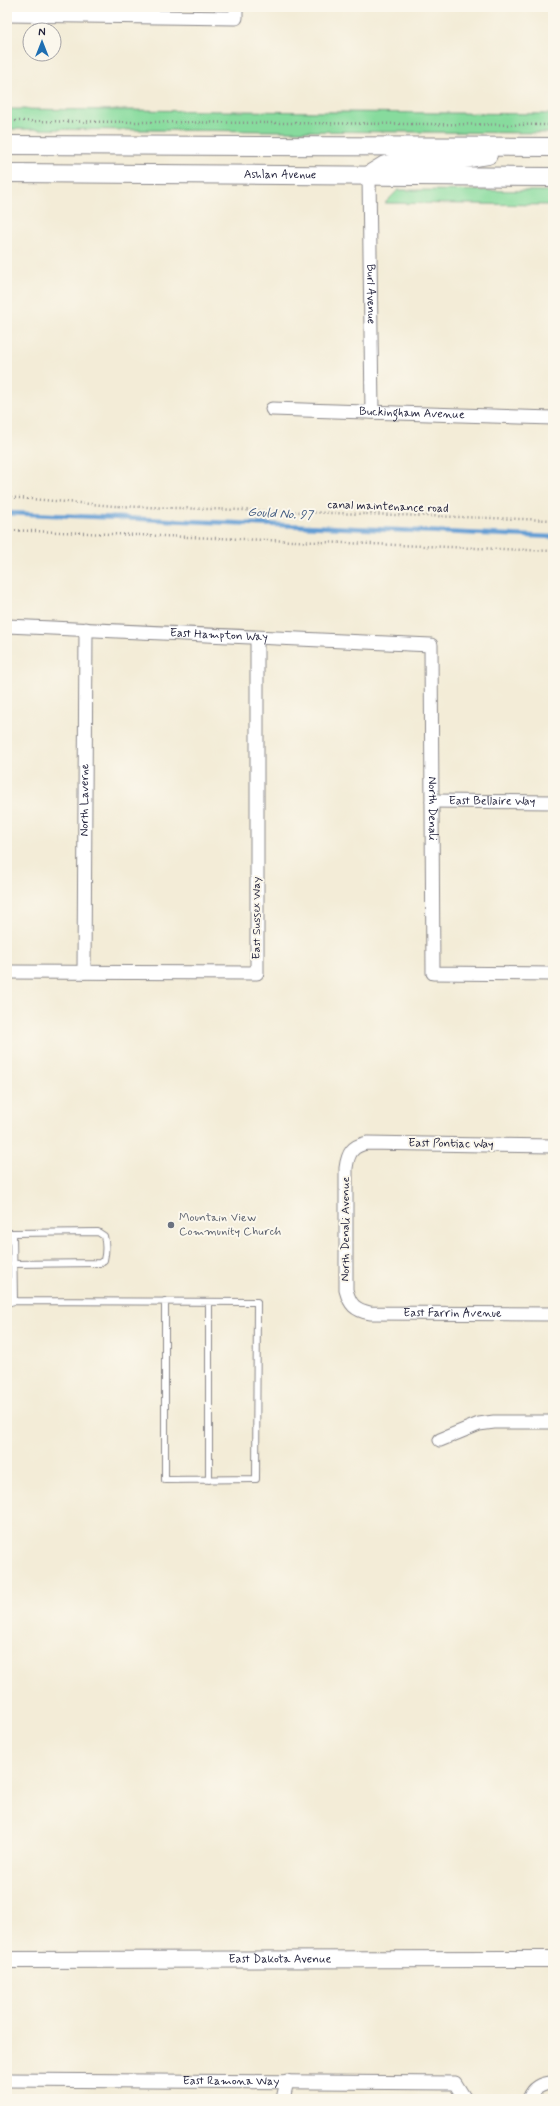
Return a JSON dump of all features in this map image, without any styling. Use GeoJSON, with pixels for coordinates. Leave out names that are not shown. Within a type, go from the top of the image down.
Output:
{"type":"FeatureCollection","features":[{"type":"Feature","properties":{"kind":"main road"},"geometry":{"type":"LineString","coordinates":[[7,145],[553,147]]}},
{"type":"Feature","properties":{"kind":"main road"},"geometry":{"type":"LineString","coordinates":[[369,175],[385,165],[399,162],[457,160],[484,156],[519,147]]}},
{"type":"Feature","properties":{"kind":"main road","name":"Ashlan Avenue"},"geometry":{"type":"LineString","coordinates":[[7,173],[553,177]]}},
{"type":"Feature","properties":{"kind":"street"},"geometry":{"type":"LineString","coordinates":[[7,15],[236,13]]}},
{"type":"Feature","properties":{"kind":"street","name":"Burl Avenue"},"geometry":{"type":"LineString","coordinates":[[369,175],[372,412]]}},
{"type":"Feature","properties":{"kind":"street","name":"Buckingham Avenue"},"geometry":{"type":"LineString","coordinates":[[272,409],[553,418]]}},
{"type":"Feature","properties":{"kind":"street","name":"East Hampton Way"},"geometry":{"type":"LineString","coordinates":[[7,626],[431,645]]}},
{"type":"Feature","properties":{"kind":"street","name":"North Laverne"},"geometry":{"type":"LineString","coordinates":[[84,972],[86,629]]}},
{"type":"Feature","properties":{"kind":"street","name":"East Sussex Way"},"geometry":{"type":"LineString","coordinates":[[7,972],[257,973],[257,638]]}},
{"type":"Feature","properties":{"kind":"street","name":"North Denali"},"geometry":{"type":"LineString","coordinates":[[431,645],[433,973],[553,974]]}},
{"type":"Feature","properties":{"kind":"street","name":"East Bellaire Way"},"geometry":{"type":"LineString","coordinates":[[432,801],[553,802]]}},
{"type":"Feature","properties":{"kind":"street","name":"East Pontiac Way"},"geometry":{"type":"LineString","coordinates":[[351,1150],[358,1145],[367,1143],[553,1146]]}},
{"type":"Feature","properties":{"kind":"street","name":"North Denali Avenue"},"geometry":{"type":"LineString","coordinates":[[351,1150],[346,1168],[346,1290],[352,1307]]}},
{"type":"Feature","properties":{"kind":"street","name":"East Farrin Avenue"},"geometry":{"type":"LineString","coordinates":[[352,1307],[360,1311],[370,1313],[553,1314]]}},
{"type":"Feature","properties":{"kind":"street"},"geometry":{"type":"LineString","coordinates":[[440,1440],[479,1424],[494,1422],[553,1422]]}},
{"type":"Feature","properties":{"kind":"street","name":"East Dakota Avenue"},"geometry":{"type":"LineString","coordinates":[[7,1960],[553,1959]]}},
{"type":"Feature","properties":{"kind":"street","name":"East Ramona Way"},"geometry":{"type":"LineString","coordinates":[[7,2080],[455,2083],[465,2099]]}},
{"type":"Feature","properties":{"kind":"street"},"geometry":{"type":"LineString","coordinates":[[283,2099],[287,2081]]}},
{"type":"Feature","properties":{"kind":"street"},"geometry":{"type":"LineString","coordinates":[[532,2095],[541,2085],[553,2083]]}},
{"type":"Feature","properties":{"kind":"lane"},"geometry":{"type":"LineString","coordinates":[[13,1264],[100,1263],[104,1260],[106,1255],[106,1241],[104,1236],[98,1232],[10,1233],[14,1301]]}},
{"type":"Feature","properties":{"kind":"lane"},"geometry":{"type":"LineString","coordinates":[[7,1298],[14,1301]]}},
{"type":"Feature","properties":{"kind":"lane"},"geometry":{"type":"LineString","coordinates":[[7,1302],[165,1301],[257,1302],[256,1480],[165,1480],[165,1301]]}},
{"type":"Feature","properties":{"kind":"lane"},"geometry":{"type":"LineString","coordinates":[[210,1302],[210,1480]]}},
{"type":"Feature","properties":{"kind":"path"},"geometry":{"type":"LineString","coordinates":[[7,122],[553,125]]}},
{"type":"Feature","properties":{"kind":"path","name":"canal maintenance road"},"geometry":{"type":"LineString","coordinates":[[7,497],[115,506],[553,520]]}},
{"type":"Feature","properties":{"kind":"path"},"geometry":{"type":"LineString","coordinates":[[7,530],[553,552]]}},
{"type":"Feature","properties":{"kind":"green space"},"geometry":{"type":"Polygon","coordinates":[[[7,109],[553,114],[553,133],[7,129],[7,109]]]}},
{"type":"Feature","properties":{"kind":"green space"},"geometry":{"type":"Polygon","coordinates":[[[398,190],[553,191],[553,205],[385,203],[398,190]]]}},
{"type":"Feature","properties":{"kind":"waterway","name":"Gould No. 97"},"geometry":{"type":"LineString","coordinates":[[7,513],[553,537]]}},
{"type":"Feature","properties":{"kind":"place","name":"Mountain View Community Church"},"geometry":{"type":"Point","coordinates":[171,1225]}}]}
